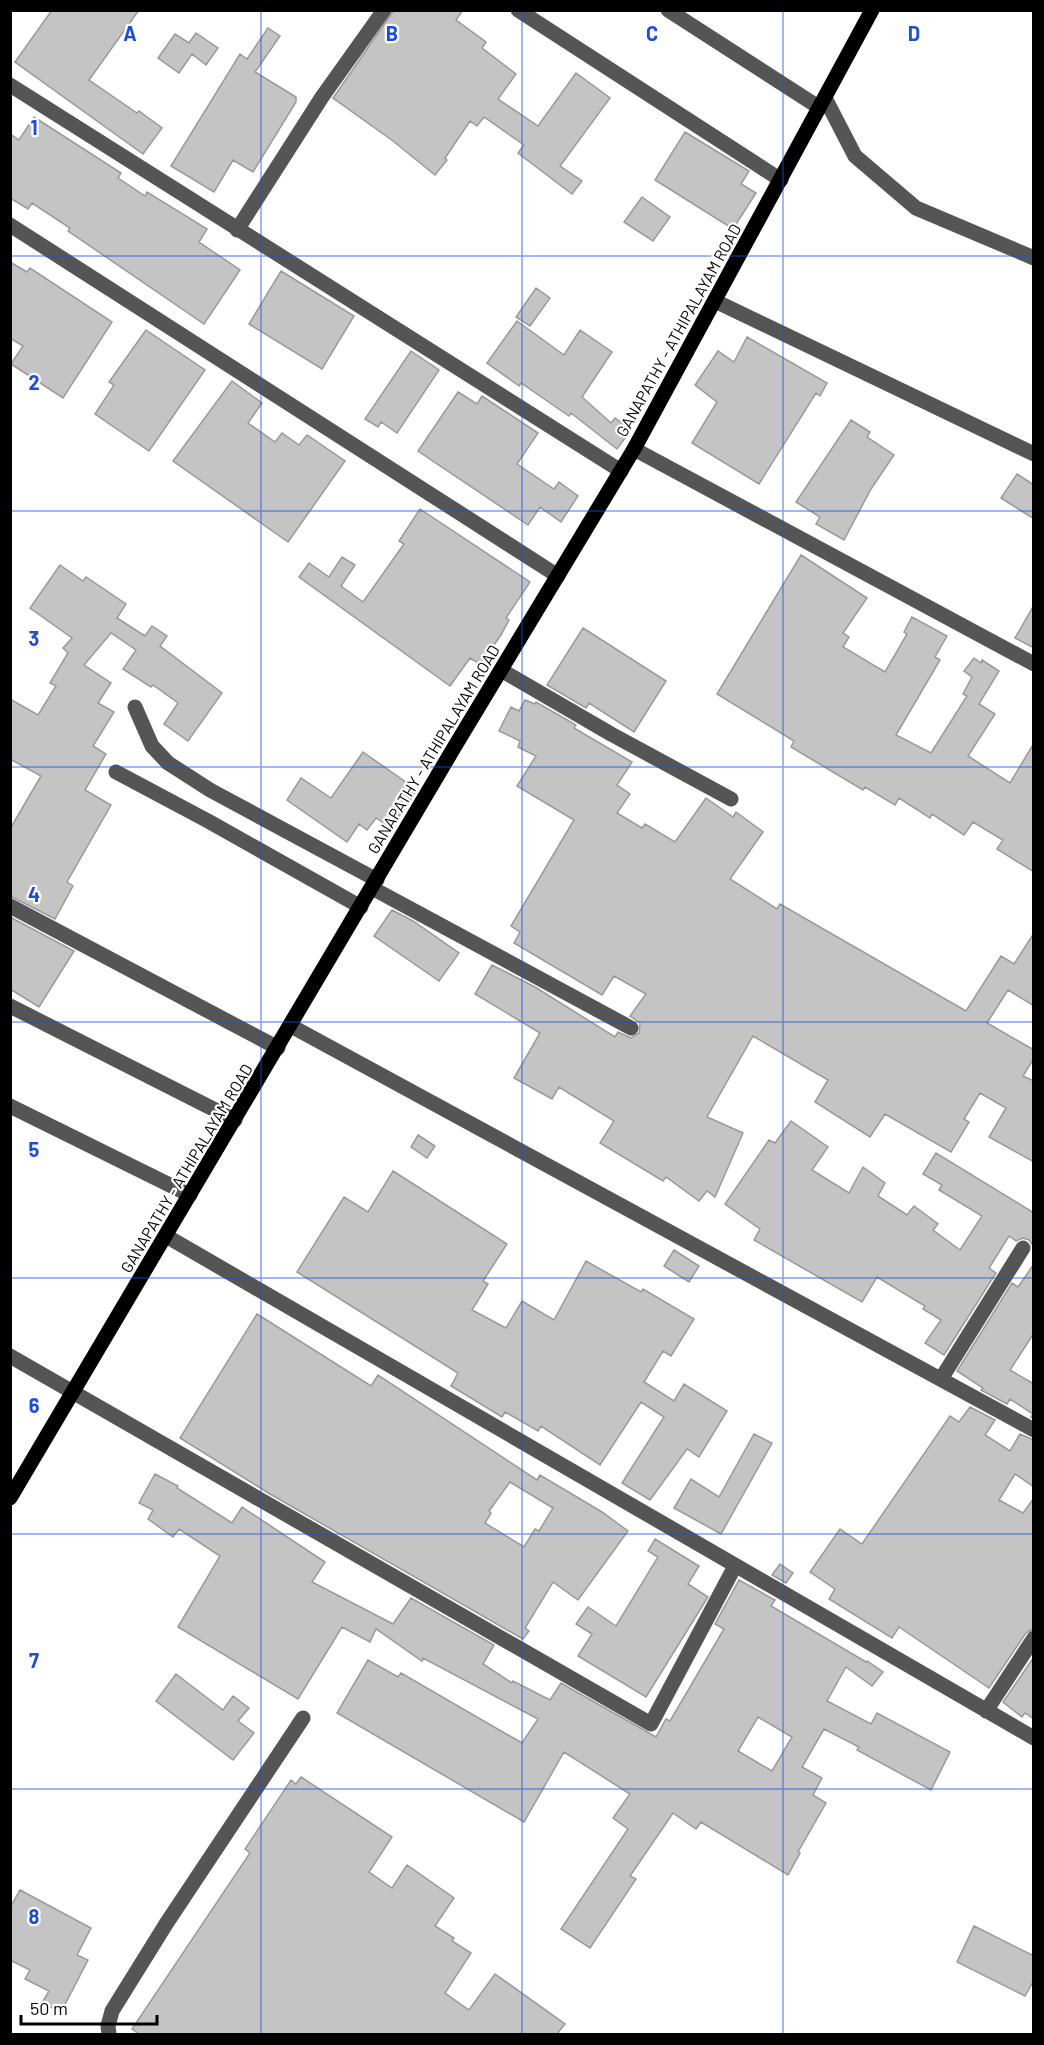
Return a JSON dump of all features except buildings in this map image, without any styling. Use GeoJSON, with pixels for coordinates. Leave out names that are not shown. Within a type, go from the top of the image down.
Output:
{"type":"FeatureCollection","features":[{"type":"Feature","properties":{"kind":"main road","name":"GANAPATHY - ATHIPALAYAM ROAD"},"geometry":{"type":"LineString","coordinates":[[10,1498],[634,449],[872,10]]}},
{"type":"Feature","properties":{"kind":"street"},"geometry":{"type":"LineString","coordinates":[[237,230],[322,97],[384,10]]}},
{"type":"Feature","properties":{"kind":"street"},"geometry":{"type":"LineString","coordinates":[[518,10],[781,180]]}},
{"type":"Feature","properties":{"kind":"street"},"geometry":{"type":"LineString","coordinates":[[668,10],[823,103],[855,156],[916,208],[1034,258]]}},
{"type":"Feature","properties":{"kind":"street"},"geometry":{"type":"LineString","coordinates":[[10,85],[621,471]]}},
{"type":"Feature","properties":{"kind":"street"},"geometry":{"type":"LineString","coordinates":[[10,225],[558,576]]}},
{"type":"Feature","properties":{"kind":"street"},"geometry":{"type":"LineString","coordinates":[[715,301],[1034,454]]}},
{"type":"Feature","properties":{"kind":"street"},"geometry":{"type":"LineString","coordinates":[[634,449],[1034,664]]}},
{"type":"Feature","properties":{"kind":"street"},"geometry":{"type":"LineString","coordinates":[[501,670],[610,734],[730,799]]}},
{"type":"Feature","properties":{"kind":"street"},"geometry":{"type":"LineString","coordinates":[[135,707],[152,746],[168,763],[210,790],[374,884],[631,1028]]}},
{"type":"Feature","properties":{"kind":"street"},"geometry":{"type":"LineString","coordinates":[[116,772],[208,821],[361,908]]}},
{"type":"Feature","properties":{"kind":"street"},"geometry":{"type":"LineString","coordinates":[[10,906],[278,1048]]}},
{"type":"Feature","properties":{"kind":"street"},"geometry":{"type":"LineString","coordinates":[[10,1006],[235,1120]]}},
{"type":"Feature","properties":{"kind":"street"},"geometry":{"type":"LineString","coordinates":[[291,1026],[1034,1430]]}},
{"type":"Feature","properties":{"kind":"street"},"geometry":{"type":"LineString","coordinates":[[10,1106],[190,1195]]}},
{"type":"Feature","properties":{"kind":"street"},"geometry":{"type":"LineString","coordinates":[[166,1236],[1034,1738]]}},
{"type":"Feature","properties":{"kind":"street"},"geometry":{"type":"LineString","coordinates":[[941,1379],[1023,1248]]}},
{"type":"Feature","properties":{"kind":"street"},"geometry":{"type":"LineString","coordinates":[[10,1356],[651,1724],[735,1566]]}},
{"type":"Feature","properties":{"kind":"street"},"geometry":{"type":"LineString","coordinates":[[986,1710],[1034,1638]]}},
{"type":"Feature","properties":{"kind":"street"},"geometry":{"type":"LineString","coordinates":[[109,2034],[108,2026],[112,2011],[166,1924],[303,1718]]}}]}
